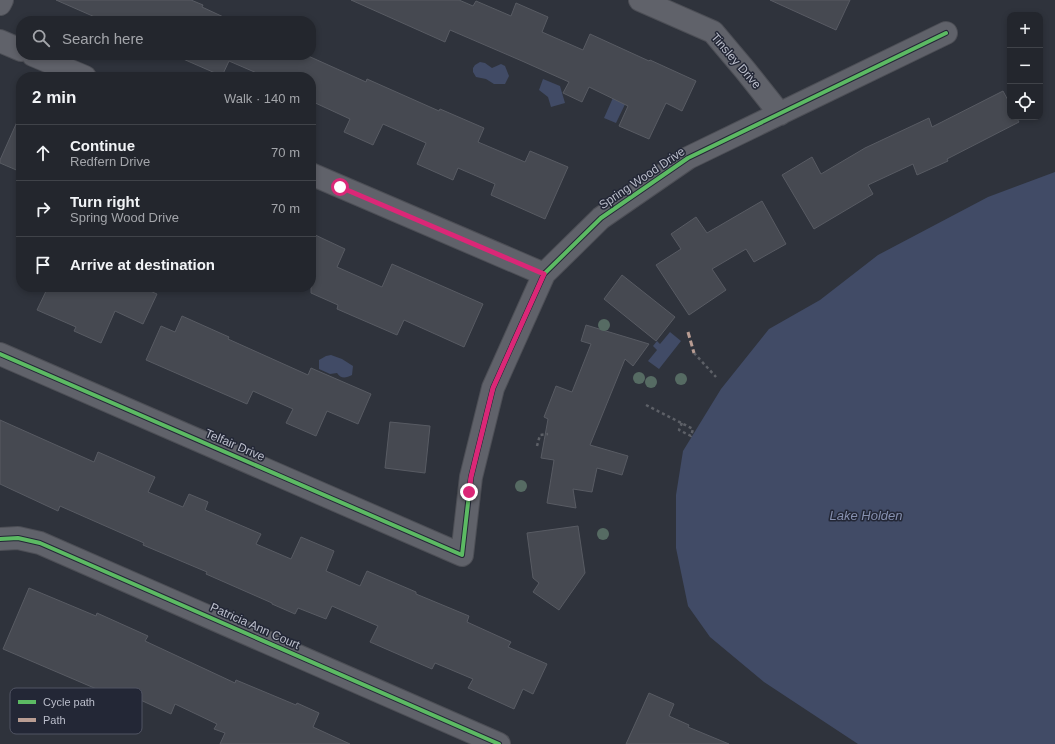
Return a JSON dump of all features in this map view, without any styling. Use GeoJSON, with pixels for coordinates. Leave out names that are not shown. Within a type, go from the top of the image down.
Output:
{"type":"FeatureCollection","features":[{"type":"Feature","properties":{"kind":"street"},"geometry":{"type":"LineString","coordinates":[[0,4],[2,0]]}},
{"type":"Feature","properties":{"kind":"street","name":"Tinsley Drive"},"geometry":{"type":"LineString","coordinates":[[640,0],[713,32],[780,114]]}},
{"type":"Feature","properties":{"kind":"street","name":"Spring Wood Drive"},"geometry":{"type":"LineString","coordinates":[[462,555],[471,477],[493,388],[544,274],[601,218],[688,158],[946,33]]}},
{"type":"Feature","properties":{"kind":"street"},"geometry":{"type":"LineString","coordinates":[[0,41],[16,48]]}},
{"type":"Feature","properties":{"kind":"street"},"geometry":{"type":"LineString","coordinates":[[45,60],[72,72]]}},
{"type":"Feature","properties":{"kind":"street"},"geometry":{"type":"LineString","coordinates":[[316,176],[544,274]]}},
{"type":"Feature","properties":{"kind":"street","name":"Telfair Drive"},"geometry":{"type":"LineString","coordinates":[[0,354],[462,555]]}},
{"type":"Feature","properties":{"kind":"street","name":"Patricia Ann Court"},"geometry":{"type":"LineString","coordinates":[[0,539],[18,538],[40,543],[499,744]]}},
{"type":"Feature","properties":{"kind":"path"},"geometry":{"type":"LineString","coordinates":[[694,353],[716,377]]}},
{"type":"Feature","properties":{"kind":"path"},"geometry":{"type":"LineString","coordinates":[[646,405],[682,423],[693,429],[691,436],[679,430],[682,423]]}},
{"type":"Feature","properties":{"kind":"path"},"geometry":{"type":"LineString","coordinates":[[537,446],[540,435],[548,434]]}},
{"type":"Feature","properties":{"kind":"water"},"geometry":{"type":"Polygon","coordinates":[[[480,62],[485,63],[492,68],[501,64],[505,66],[509,76],[505,84],[494,84],[486,79],[476,77],[473,72],[473,68],[480,62]]]}},
{"type":"Feature","properties":{"kind":"water"},"geometry":{"type":"Polygon","coordinates":[[[543,79],[560,86],[565,103],[551,107],[548,97],[539,90],[543,79]]]}},
{"type":"Feature","properties":{"kind":"water"},"geometry":{"type":"Polygon","coordinates":[[[620,82],[629,96],[616,123],[604,118],[620,82]]]}},
{"type":"Feature","properties":{"kind":"water","name":"Lake Holden"},"geometry":{"type":"Polygon","coordinates":[[[1055,172],[1055,744],[858,744],[764,682],[710,637],[688,606],[676,548],[676,495],[683,451],[721,389],[769,329],[820,300],[878,255],[988,197],[1055,172]]]}},
{"type":"Feature","properties":{"kind":"water"},"geometry":{"type":"Polygon","coordinates":[[[670,332],[681,341],[659,369],[648,361],[657,350],[653,346],[657,341],[660,344],[670,332]]]}},
{"type":"Feature","properties":{"kind":"water"},"geometry":{"type":"Polygon","coordinates":[[[331,355],[342,359],[353,366],[352,375],[342,377],[337,373],[330,374],[319,369],[319,360],[331,355]]]}},
{"type":"Feature","properties":{"kind":"building"},"geometry":{"type":"Polygon","coordinates":[[[56,0],[191,0],[221,16],[93,16],[56,0]]]}},
{"type":"Feature","properties":{"kind":"building"},"geometry":{"type":"Polygon","coordinates":[[[351,0],[459,0],[473,6],[476,1],[511,16],[516,3],[548,17],[542,32],[583,50],[590,34],[696,81],[682,111],[666,103],[649,139],[619,126],[628,106],[589,87],[582,102],[563,93],[569,82],[522,61],[450,30],[445,42],[351,0]]]}},
{"type":"Feature","properties":{"kind":"building"},"geometry":{"type":"Polygon","coordinates":[[[770,0],[850,0],[836,30],[770,0]]]}},
{"type":"Feature","properties":{"kind":"building"},"geometry":{"type":"Polygon","coordinates":[[[185,60],[316,60],[366,82],[367,79],[439,111],[440,109],[484,128],[478,142],[525,162],[530,151],[568,167],[545,219],[491,195],[495,184],[458,168],[453,180],[417,164],[426,143],[383,124],[373,145],[344,132],[350,119],[316,103],[316,72],[254,72],[229,61],[224,72],[213,72],[185,60]]]}},
{"type":"Feature","properties":{"kind":"building"},"geometry":{"type":"Polygon","coordinates":[[[1003,91],[1007,98],[1007,120],[1018,120],[1019,122],[947,159],[948,161],[917,175],[913,164],[868,185],[873,194],[814,229],[782,175],[812,157],[821,174],[865,148],[929,118],[932,127],[1003,91]]]}},
{"type":"Feature","properties":{"kind":"building"},"geometry":{"type":"Polygon","coordinates":[[[16,124],[16,170],[0,163],[16,124]]]}},
{"type":"Feature","properties":{"kind":"building"},"geometry":{"type":"Polygon","coordinates":[[[762,201],[786,244],[754,262],[746,249],[712,269],[726,290],[689,315],[656,265],[681,249],[671,234],[696,217],[707,233],[762,201]]]}},
{"type":"Feature","properties":{"kind":"building"},"geometry":{"type":"Polygon","coordinates":[[[316,235],[345,249],[337,267],[382,287],[392,264],[483,304],[464,347],[404,320],[397,335],[337,309],[338,305],[311,293],[316,292],[316,235]]]}},
{"type":"Feature","properties":{"kind":"building"},"geometry":{"type":"Polygon","coordinates":[[[622,275],[675,317],[656,341],[604,299],[622,275]]]}},
{"type":"Feature","properties":{"kind":"building"},"geometry":{"type":"Polygon","coordinates":[[[46,292],[152,292],[157,294],[143,324],[115,311],[101,343],[74,331],[76,327],[37,310],[46,292]]]}},
{"type":"Feature","properties":{"kind":"building"},"geometry":{"type":"Polygon","coordinates":[[[182,316],[229,337],[228,339],[308,375],[311,368],[371,394],[358,424],[327,411],[316,436],[286,423],[293,409],[253,391],[247,404],[146,360],[161,326],[175,332],[182,316]]]}},
{"type":"Feature","properties":{"kind":"building"},"geometry":{"type":"Polygon","coordinates":[[[586,325],[649,344],[633,366],[625,359],[590,445],[628,456],[622,475],[597,468],[592,492],[573,489],[576,508],[547,503],[554,460],[541,458],[548,419],[544,417],[556,386],[572,392],[591,344],[581,341],[586,325]]]}},
{"type":"Feature","properties":{"kind":"building"},"geometry":{"type":"Polygon","coordinates":[[[0,420],[94,462],[98,452],[155,477],[148,492],[183,507],[189,494],[208,502],[205,510],[261,534],[256,544],[291,559],[301,537],[334,551],[326,571],[360,586],[367,571],[416,592],[416,594],[469,616],[467,622],[511,642],[508,647],[547,664],[533,694],[523,689],[514,709],[468,688],[473,679],[435,663],[432,669],[370,642],[378,626],[332,606],[326,619],[298,608],[295,614],[206,574],[207,572],[143,545],[144,543],[60,506],[58,511],[0,484],[0,420]]]}},
{"type":"Feature","properties":{"kind":"building"},"geometry":{"type":"Polygon","coordinates":[[[390,422],[430,426],[425,473],[385,468],[390,422]]]}},
{"type":"Feature","properties":{"kind":"building"},"geometry":{"type":"Polygon","coordinates":[[[578,526],[585,573],[559,610],[533,592],[539,583],[533,578],[527,533],[578,526]]]}},
{"type":"Feature","properties":{"kind":"building"},"geometry":{"type":"Polygon","coordinates":[[[29,588],[96,616],[97,613],[148,636],[145,641],[235,683],[236,680],[319,713],[313,727],[350,744],[220,744],[225,733],[214,729],[217,724],[175,704],[171,714],[142,701],[142,688],[94,688],[3,649],[29,588]]]}},
{"type":"Feature","properties":{"kind":"building"},"geometry":{"type":"Polygon","coordinates":[[[649,693],[674,704],[669,716],[689,725],[688,727],[729,744],[626,744],[649,693]]]}},
{"type":"Feature","properties":{"kind":"marked path"},"geometry":{"type":"LineString","coordinates":[[688,332],[694,353]]}},
{"type":"Feature","properties":{"kind":"cycle path"},"geometry":{"type":"LineString","coordinates":[[0,354],[462,555],[471,477],[493,388],[544,274],[601,218],[688,158],[946,33]]}},
{"type":"Feature","properties":{"kind":"cycle path"},"geometry":{"type":"LineString","coordinates":[[0,539],[18,538],[40,543],[499,744]]}},
{"type":"Feature","properties":{"kind":"route"},"geometry":{"type":"LineString","coordinates":[[340,187],[544,274],[493,388],[471,477],[469,492]]}}]}
